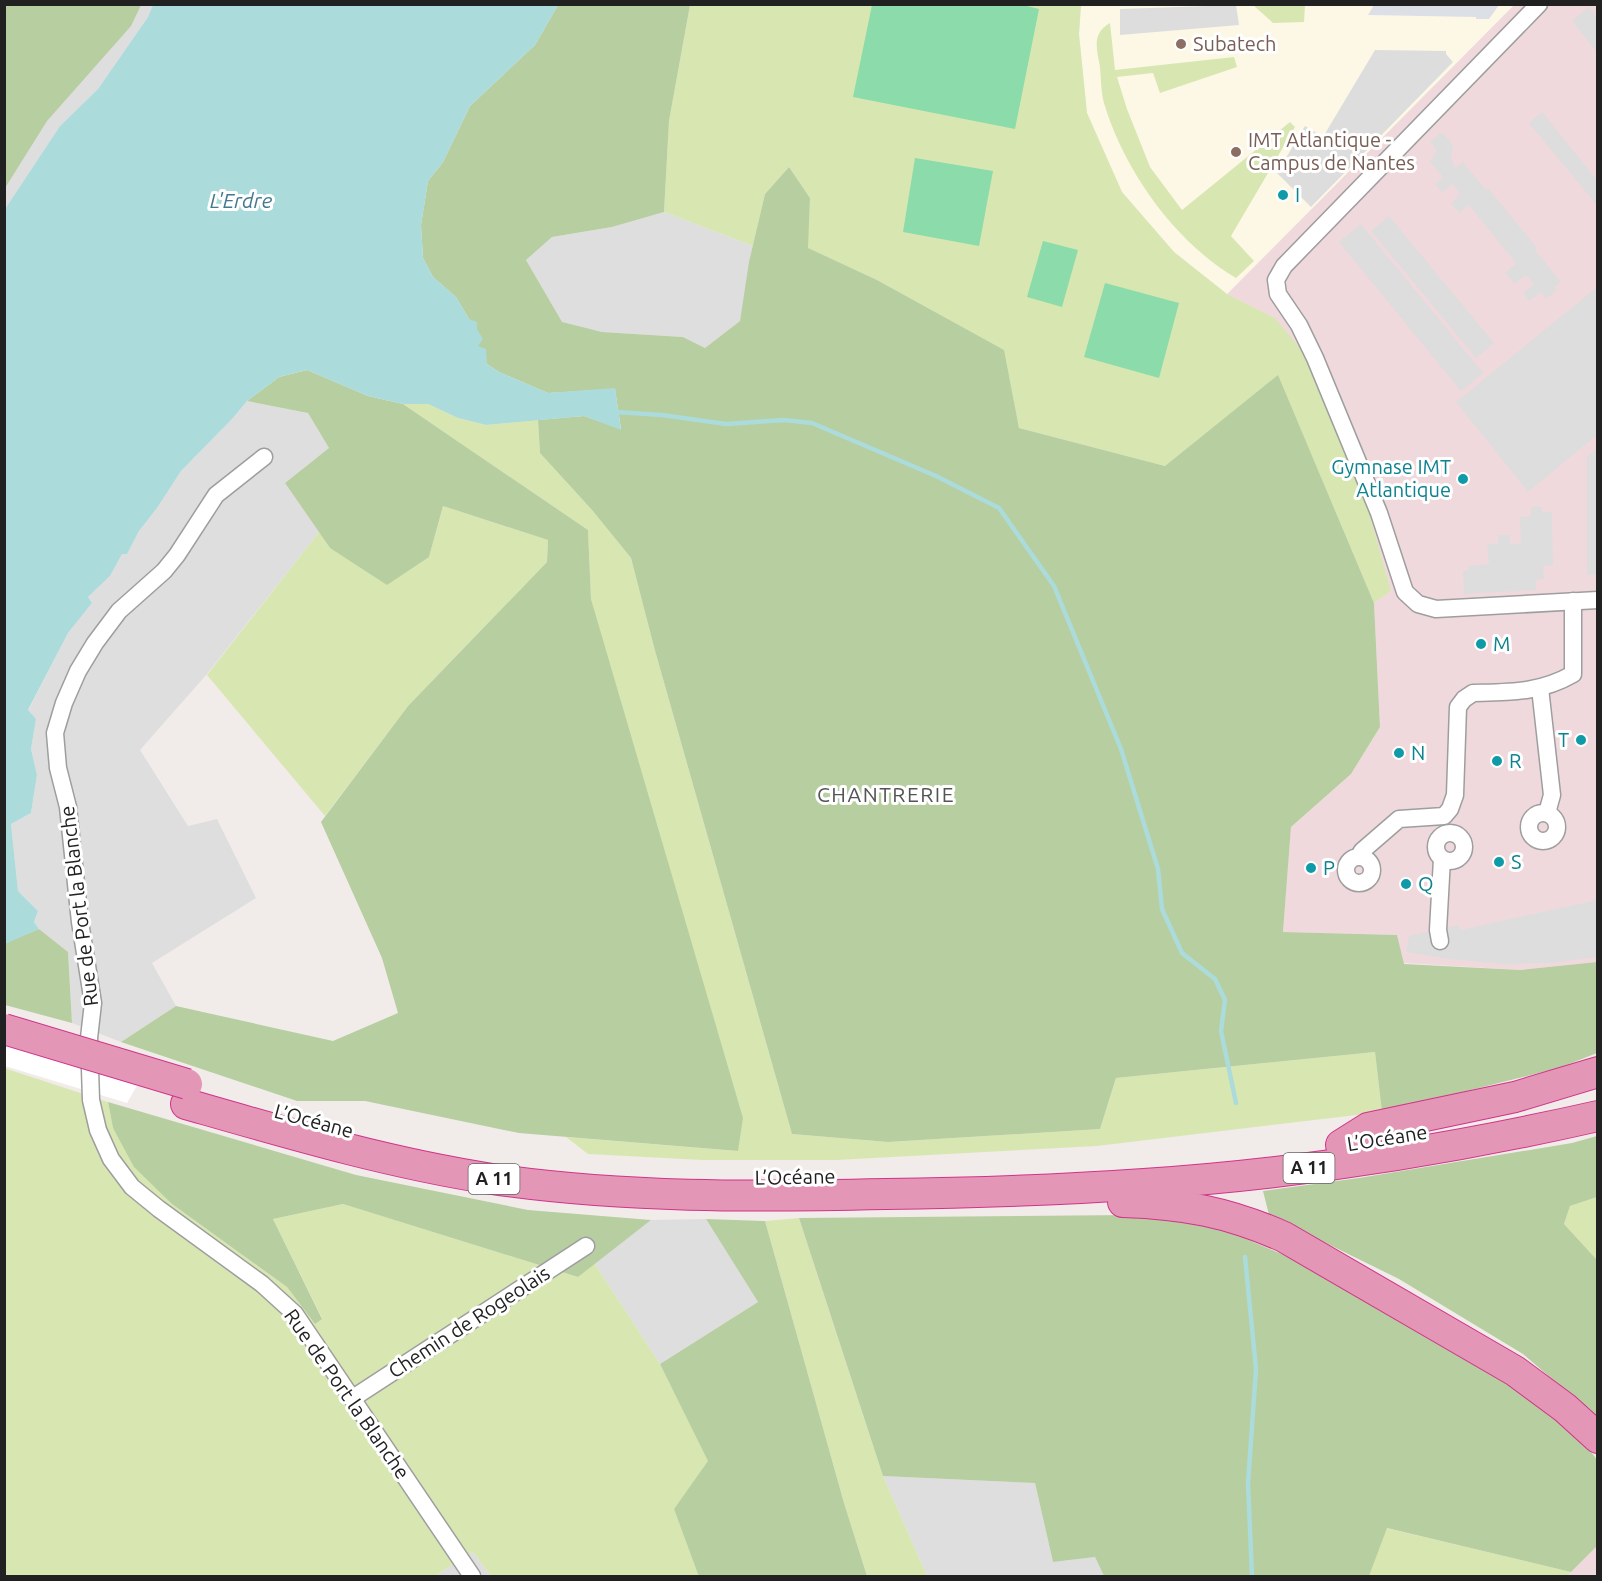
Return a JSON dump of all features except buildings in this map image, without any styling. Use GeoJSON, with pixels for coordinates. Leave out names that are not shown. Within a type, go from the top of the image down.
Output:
{"type":"FeatureCollection","features":[{"type":"Feature","properties":{"kind":"highway","name":"L’Océane"},"geometry":{"type":"LineString","coordinates":[[4,1029],[186,1094],[274,1130],[407,1163],[464,1174],[540,1185],[636,1193],[714,1196],[1017,1191],[1147,1184],[1284,1171],[1420,1152],[1504,1137],[1598,1116]]}},
{"type":"Feature","properties":{"kind":"highway","name":"L’Océane"},"geometry":{"type":"LineString","coordinates":[[4,1050],[186,1094],[436,1150],[518,1164],[626,1174],[759,1177],[1046,1172],[1199,1161],[1341,1145],[1462,1126],[1598,1098]]}},
{"type":"Feature","properties":{"kind":"highway"},"geometry":{"type":"LineString","coordinates":[[1341,1145],[1368,1128],[1515,1097],[1598,1072]]}},
{"type":"Feature","properties":{"kind":"highway"},"geometry":{"type":"LineString","coordinates":[[1017,1191],[1047,1203],[1124,1202],[1190,1207],[1254,1224],[1311,1252],[1515,1371],[1565,1408],[1598,1438]]}},
{"type":"Feature","properties":{"kind":"street"},"geometry":{"type":"LineString","coordinates":[[1539,4],[1280,270],[1275,286],[1299,325],[1339,412],[1379,513],[1407,595],[1427,608],[1598,600]]}},
{"type":"Feature","properties":{"kind":"street","name":"Rue de Port la Blanche"},"geometry":{"type":"LineString","coordinates":[[264,457],[216,495],[164,571],[119,611],[78,671],[55,733],[58,768],[68,807],[80,922],[93,1003],[89,1038],[91,1100],[98,1130],[111,1159],[132,1187],[262,1284],[295,1314],[472,1576]]}},
{"type":"Feature","properties":{"kind":"street"},"geometry":{"type":"LineString","coordinates":[[1359,856],[1362,850],[1399,819],[1444,816],[1450,809],[1455,795],[1458,707],[1464,699],[1473,693],[1554,685],[1573,675],[1573,601]]}},
{"type":"Feature","properties":{"kind":"street"},"geometry":{"type":"LineString","coordinates":[[1540,688],[1552,795],[1547,813]]}},
{"type":"Feature","properties":{"kind":"street"},"geometry":{"type":"LineString","coordinates":[[1444,816],[1449,833]]}},
{"type":"Feature","properties":{"kind":"street"},"geometry":{"type":"LineString","coordinates":[[1440,941],[1438,930],[1442,859],[1437,852],[1436,844],[1441,836],[1449,833],[1461,838],[1464,842],[1464,851],[1459,859],[1455,861],[1442,859]]}},
{"type":"Feature","properties":{"kind":"street","name":"Chemin de Rogeolais"},"geometry":{"type":"LineString","coordinates":[[353,1398],[586,1246]]}},
{"type":"Feature","properties":{"kind":"shaded area"},"geometry":{"type":"Polygon","coordinates":[[[5,5],[153,5],[148,17],[98,89],[60,126],[5,209],[5,5]]]}},
{"type":"Feature","properties":{"kind":"shaded area","name":"IMT Atlantique - Campus de Nantes"},"geometry":{"type":"Polygon","coordinates":[[[1081,5],[1514,5],[1227,294],[1174,252],[1122,192],[1087,113],[1079,34],[1081,5]]]}},
{"type":"Feature","properties":{"kind":"shaded area"},"geometry":{"type":"Polygon","coordinates":[[[1236,5],[1239,25],[1120,35],[1120,9],[1236,5]]]}},
{"type":"Feature","properties":{"kind":"shaded area"},"geometry":{"type":"Polygon","coordinates":[[[1374,5],[1499,5],[1489,19],[1476,19],[1476,17],[1368,15],[1374,5]]]}},
{"type":"Feature","properties":{"kind":"shaded area"},"geometry":{"type":"Polygon","coordinates":[[[1514,5],[1597,5],[1597,962],[1520,970],[1403,963],[1397,935],[1283,932],[1291,827],[1351,774],[1380,727],[1374,603],[1391,590],[1227,294],[1514,5]]]}},
{"type":"Feature","properties":{"kind":"shaded area"},"geometry":{"type":"Polygon","coordinates":[[[1589,7],[1597,17],[1597,52],[1572,21],[1589,7]]]}},
{"type":"Feature","properties":{"kind":"shaded area"},"geometry":{"type":"Polygon","coordinates":[[[1375,50],[1446,51],[1453,62],[1311,207],[1277,173],[1305,126],[1323,137],[1375,50]]]}},
{"type":"Feature","properties":{"kind":"shaded area"},"geometry":{"type":"Polygon","coordinates":[[[1542,112],[1597,180],[1597,205],[1529,123],[1542,112]]]}},
{"type":"Feature","properties":{"kind":"shaded area"},"geometry":{"type":"Polygon","coordinates":[[[1442,132],[1453,145],[1451,158],[1455,168],[1463,162],[1486,190],[1488,188],[1537,248],[1535,250],[1561,282],[1555,287],[1556,291],[1546,299],[1541,292],[1529,301],[1523,293],[1534,284],[1526,275],[1515,284],[1505,273],[1516,263],[1469,205],[1459,213],[1451,203],[1460,194],[1453,184],[1442,192],[1435,184],[1443,177],[1430,162],[1437,150],[1430,142],[1442,132]]]}},
{"type":"Feature","properties":{"kind":"shaded area"},"geometry":{"type":"Polygon","coordinates":[[[664,212],[753,246],[740,321],[705,348],[683,337],[602,332],[562,323],[526,260],[552,237],[612,227],[664,212]]]}},
{"type":"Feature","properties":{"kind":"shaded area"},"geometry":{"type":"Polygon","coordinates":[[[1389,216],[1494,343],[1476,358],[1371,231],[1389,216]]]}},
{"type":"Feature","properties":{"kind":"shaded area"},"geometry":{"type":"Polygon","coordinates":[[[1361,224],[1483,373],[1461,391],[1339,242],[1361,224]]]}},
{"type":"Feature","properties":{"kind":"shaded area"},"geometry":{"type":"Polygon","coordinates":[[[1597,287],[1597,435],[1528,492],[1456,402],[1597,287]]]}},
{"type":"Feature","properties":{"kind":"shaded area"},"geometry":{"type":"Polygon","coordinates":[[[247,401],[308,413],[329,448],[285,483],[319,532],[207,674],[140,750],[188,826],[217,819],[256,898],[152,963],[176,1006],[121,1042],[72,1023],[68,952],[39,929],[34,922],[38,911],[18,891],[11,824],[31,813],[37,775],[31,749],[36,719],[28,711],[68,633],[92,603],[88,597],[110,576],[122,554],[127,554],[139,531],[181,471],[247,401]]]}},
{"type":"Feature","properties":{"kind":"shaded area"},"geometry":{"type":"Polygon","coordinates":[[[1597,448],[1597,575],[1587,575],[1587,457],[1597,448]]]}},
{"type":"Feature","properties":{"kind":"shaded area"},"geometry":{"type":"Polygon","coordinates":[[[1531,507],[1542,507],[1542,512],[1552,512],[1553,565],[1543,566],[1544,579],[1536,580],[1536,590],[1464,594],[1463,571],[1468,571],[1468,566],[1489,564],[1487,544],[1498,544],[1498,535],[1510,535],[1510,544],[1521,544],[1520,517],[1531,516],[1531,507]]]}},
{"type":"Feature","properties":{"kind":"shaded area"},"geometry":{"type":"Polygon","coordinates":[[[1597,900],[1597,957],[1550,963],[1502,964],[1406,952],[1409,936],[1458,925],[1460,930],[1597,900]]]}},
{"type":"Feature","properties":{"kind":"shaded area"},"geometry":{"type":"Polygon","coordinates":[[[706,1219],[758,1302],[660,1364],[594,1263],[651,1220],[706,1219]]]}},
{"type":"Feature","properties":{"kind":"shaded area"},"geometry":{"type":"Polygon","coordinates":[[[883,1476],[1035,1483],[1053,1562],[1095,1557],[1104,1576],[927,1576],[883,1476]]]}},
{"type":"Feature","properties":{"kind":"shaded area"},"geometry":{"type":"Polygon","coordinates":[[[1597,1546],[1597,1576],[1567,1576],[1597,1546]]]}},
{"type":"Feature","properties":{"kind":"shaded area"},"geometry":{"type":"Polygon","coordinates":[[[473,1552],[491,1576],[435,1576],[473,1552]]]}},
{"type":"Feature","properties":{"kind":"green space"},"geometry":{"type":"Polygon","coordinates":[[[5,4],[141,5],[131,26],[47,121],[5,188],[5,4]]]}},
{"type":"Feature","properties":{"kind":"green space"},"geometry":{"type":"Polygon","coordinates":[[[1019,4],[1039,9],[1015,129],[853,97],[872,5],[1019,4]]]}},
{"type":"Feature","properties":{"kind":"green space"},"geometry":{"type":"Polygon","coordinates":[[[558,5],[690,5],[669,121],[664,212],[612,227],[552,237],[526,260],[562,322],[602,332],[683,337],[705,348],[740,321],[749,262],[765,194],[789,167],[810,198],[808,248],[877,280],[1004,350],[1019,428],[1165,466],[1278,375],[1374,603],[1380,727],[1351,774],[1291,827],[1283,932],[1397,935],[1404,964],[1520,970],[1597,962],[1597,1053],[1559,1068],[1382,1112],[1375,1052],[1116,1078],[1100,1129],[888,1142],[792,1134],[654,647],[631,558],[592,510],[540,453],[538,420],[584,416],[621,429],[615,389],[548,393],[499,372],[487,364],[469,319],[456,297],[433,277],[423,258],[421,225],[428,181],[443,162],[470,106],[535,45],[558,5]]]}},
{"type":"Feature","properties":{"kind":"green space"},"geometry":{"type":"Polygon","coordinates":[[[690,5],[1081,5],[1079,34],[1087,113],[1122,192],[1174,252],[1227,294],[1275,318],[1315,366],[1360,480],[1391,591],[1374,603],[1278,376],[1165,466],[1019,428],[1003,350],[877,280],[807,248],[810,198],[789,167],[765,194],[753,246],[664,212],[669,121],[690,5]]]}},
{"type":"Feature","properties":{"kind":"green space"},"geometry":{"type":"Polygon","coordinates":[[[1253,5],[1305,5],[1304,22],[1273,23],[1253,5]]]}},
{"type":"Feature","properties":{"kind":"green space"},"geometry":{"type":"Polygon","coordinates":[[[1110,23],[1115,70],[1234,57],[1237,67],[1160,93],[1153,73],[1117,77],[1150,167],[1182,210],[1290,122],[1295,127],[1231,236],[1254,261],[1236,278],[1214,263],[1173,225],[1155,203],[1125,154],[1104,103],[1097,48],[1100,32],[1110,23]]]}},
{"type":"Feature","properties":{"kind":"green space"},"geometry":{"type":"Polygon","coordinates":[[[915,158],[993,171],[979,246],[903,232],[915,158]]]}},
{"type":"Feature","properties":{"kind":"green space"},"geometry":{"type":"Polygon","coordinates":[[[1043,241],[1078,250],[1062,307],[1027,297],[1043,241]]]}},
{"type":"Feature","properties":{"kind":"green space"},"geometry":{"type":"Polygon","coordinates":[[[1105,283],[1179,303],[1159,378],[1084,357],[1105,283]]]}},
{"type":"Feature","properties":{"kind":"green space"},"geometry":{"type":"Polygon","coordinates":[[[307,370],[368,396],[403,404],[588,530],[591,599],[743,1118],[738,1151],[519,1133],[365,1101],[297,1101],[121,1042],[176,1006],[333,1041],[398,1013],[382,958],[321,822],[408,706],[547,562],[548,540],[443,506],[429,557],[387,585],[330,548],[285,483],[329,448],[308,413],[247,401],[279,377],[307,370]]]}},
{"type":"Feature","properties":{"kind":"green space"},"geometry":{"type":"Polygon","coordinates":[[[403,404],[428,404],[458,418],[486,425],[538,420],[540,453],[592,510],[631,558],[654,647],[792,1134],[888,1142],[1100,1129],[1116,1078],[1375,1052],[1382,1112],[1097,1146],[837,1160],[702,1160],[588,1154],[566,1137],[737,1151],[591,599],[588,530],[403,404]]]}},
{"type":"Feature","properties":{"kind":"green space"},"geometry":{"type":"Polygon","coordinates":[[[443,506],[548,540],[547,562],[408,706],[325,816],[207,675],[319,532],[330,548],[429,557],[443,506]]]}},
{"type":"Feature","properties":{"kind":"green space"},"geometry":{"type":"Polygon","coordinates":[[[39,929],[68,952],[72,1023],[5,1005],[5,943],[39,929]]]}},
{"type":"Feature","properties":{"kind":"green space"},"geometry":{"type":"Polygon","coordinates":[[[4,1068],[108,1102],[113,1128],[172,1204],[287,1287],[315,1324],[322,1318],[273,1219],[343,1204],[578,1277],[594,1263],[660,1364],[709,1461],[674,1509],[700,1576],[491,1576],[473,1552],[435,1576],[5,1576],[4,1068]]]}},
{"type":"Feature","properties":{"kind":"green space"},"geometry":{"type":"Polygon","coordinates":[[[108,1102],[356,1175],[528,1210],[651,1220],[578,1277],[343,1204],[273,1219],[322,1319],[315,1324],[287,1287],[172,1204],[134,1167],[113,1128],[108,1102]]]}},
{"type":"Feature","properties":{"kind":"green space"},"geometry":{"type":"Polygon","coordinates":[[[1597,1136],[1597,1197],[1570,1206],[1564,1224],[1597,1260],[1597,1418],[1523,1354],[1399,1279],[1269,1215],[1263,1191],[1359,1178],[1572,1143],[1597,1136]]]}},
{"type":"Feature","properties":{"kind":"green space"},"geometry":{"type":"Polygon","coordinates":[[[1597,1197],[1597,1260],[1564,1224],[1570,1206],[1597,1197]]]}},
{"type":"Feature","properties":{"kind":"green space"},"geometry":{"type":"Polygon","coordinates":[[[1130,1215],[1193,1220],[1233,1233],[1309,1266],[1522,1390],[1584,1442],[1597,1460],[1597,1546],[1571,1572],[1387,1528],[1369,1576],[1104,1576],[1095,1557],[1053,1562],[1035,1483],[883,1476],[799,1218],[1130,1215]]]}},
{"type":"Feature","properties":{"kind":"green space"},"geometry":{"type":"Polygon","coordinates":[[[799,1218],[883,1476],[927,1576],[867,1576],[844,1503],[765,1221],[799,1218]]]}},
{"type":"Feature","properties":{"kind":"green space"},"geometry":{"type":"Polygon","coordinates":[[[706,1219],[765,1221],[844,1503],[867,1576],[700,1576],[698,1574],[674,1509],[708,1461],[660,1364],[758,1302],[706,1219]]]}},
{"type":"Feature","properties":{"kind":"green space"},"geometry":{"type":"Polygon","coordinates":[[[1386,1528],[1571,1572],[1567,1576],[1369,1576],[1386,1528]]]}},
{"type":"Feature","properties":{"kind":"water","name":"L'Erdre"},"geometry":{"type":"Polygon","coordinates":[[[153,5],[558,5],[535,45],[470,106],[443,162],[428,181],[421,225],[423,258],[433,277],[456,297],[469,319],[477,322],[477,329],[483,339],[478,346],[486,349],[487,364],[499,372],[548,393],[615,388],[621,430],[584,416],[486,425],[458,418],[428,404],[403,404],[368,396],[307,370],[279,377],[247,401],[181,471],[139,531],[127,554],[122,554],[110,576],[88,597],[92,603],[68,633],[28,710],[36,719],[31,749],[37,775],[31,813],[11,824],[18,891],[38,911],[34,922],[39,929],[5,944],[5,209],[60,126],[98,89],[148,17],[153,5]]]}},
{"type":"Feature","properties":{"kind":"pier"},"geometry":{"type":"Polygon","coordinates":[[[4,1014],[152,1059],[127,1103],[5,1066],[4,1014]]]}},
{"type":"Feature","properties":{"kind":"waterway"},"geometry":{"type":"LineString","coordinates":[[616,412],[662,415],[726,424],[784,420],[812,423],[936,476],[999,508],[1054,586],[1121,749],[1158,869],[1162,909],[1182,953],[1215,979],[1225,1000],[1221,1031],[1236,1103]]}},
{"type":"Feature","properties":{"kind":"waterway"},"geometry":{"type":"LineString","coordinates":[[1245,1257],[1256,1369],[1248,1483],[1252,1576]]}},
{"type":"Feature","properties":{"kind":"place","name":"Subatech"},"geometry":{"type":"Point","coordinates":[1181,44]}},
{"type":"Feature","properties":{"kind":"place","name":"IMT Atlantique - Campus de Nantes"},"geometry":{"type":"Point","coordinates":[1236,152]}},
{"type":"Feature","properties":{"kind":"place","name":"I"},"geometry":{"type":"Point","coordinates":[1283,195]}},
{"type":"Feature","properties":{"kind":"place","name":"Gymnase IMT Atlantique"},"geometry":{"type":"Point","coordinates":[1463,479]}},
{"type":"Feature","properties":{"kind":"place","name":"M"},"geometry":{"type":"Point","coordinates":[1481,644]}},
{"type":"Feature","properties":{"kind":"place","name":"T"},"geometry":{"type":"Point","coordinates":[1581,740]}},
{"type":"Feature","properties":{"kind":"place","name":"N"},"geometry":{"type":"Point","coordinates":[1399,753]}},
{"type":"Feature","properties":{"kind":"place","name":"R"},"geometry":{"type":"Point","coordinates":[1497,761]}},
{"type":"Feature","properties":{"kind":"place","name":"S"},"geometry":{"type":"Point","coordinates":[1499,862]}},
{"type":"Feature","properties":{"kind":"place","name":"P"},"geometry":{"type":"Point","coordinates":[1311,868]}},
{"type":"Feature","properties":{"kind":"place","name":"Q"},"geometry":{"type":"Point","coordinates":[1406,884]}},
{"type":"Feature","properties":{"kind":"district","name":"CHANTRERIE"},"geometry":{"type":"Point","coordinates":[886,795]}}]}
